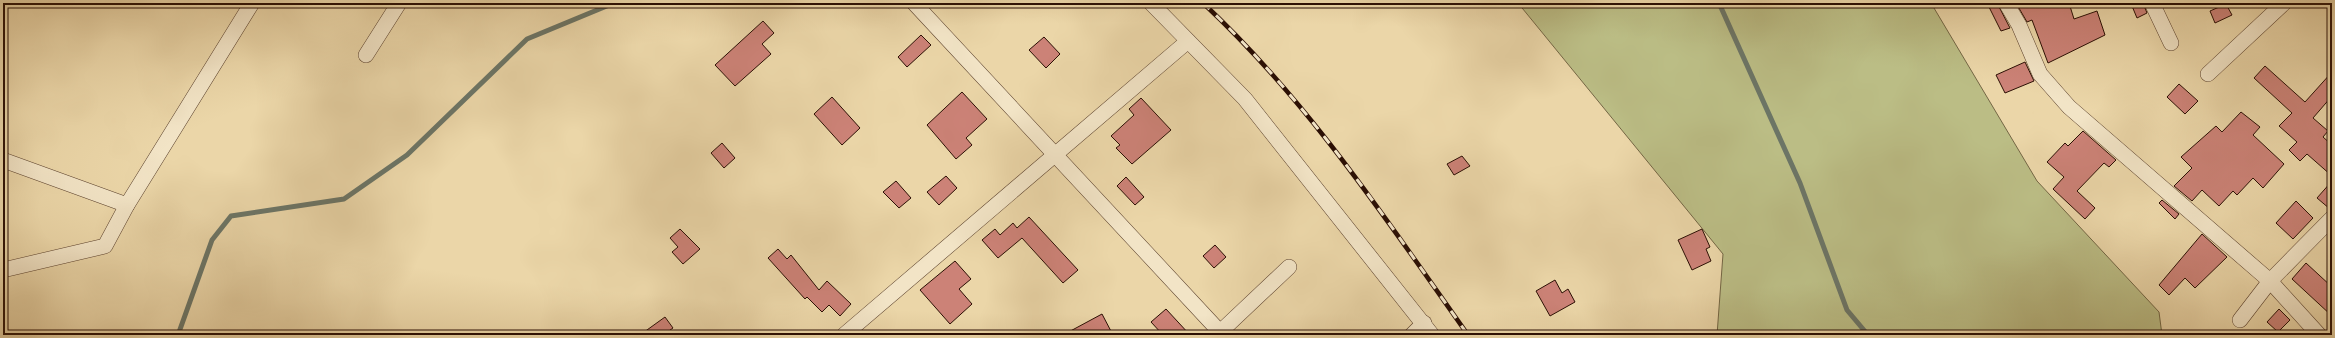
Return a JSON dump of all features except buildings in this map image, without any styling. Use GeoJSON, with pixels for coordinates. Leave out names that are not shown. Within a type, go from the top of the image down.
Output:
{"type":"FeatureCollection","features":[{"type":"Feature","properties":{"kind":"street"},"geometry":{"type":"LineString","coordinates":[[3,270],[105,246],[127,205],[252,3]]}},
{"type":"Feature","properties":{"kind":"street"},"geometry":{"type":"LineString","coordinates":[[366,55],[399,3]]}},
{"type":"Feature","properties":{"kind":"street"},"geometry":{"type":"LineString","coordinates":[[914,3],[1218,334],[1289,267]]}},
{"type":"Feature","properties":{"kind":"street"},"geometry":{"type":"LineString","coordinates":[[1151,3],[1245,99],[1428,329],[1412,335]]}},
{"type":"Feature","properties":{"kind":"street"},"geometry":{"type":"LineString","coordinates":[[2006,3],[2020,25],[2040,74],[2069,107],[2270,281],[2319,335]]}},
{"type":"Feature","properties":{"kind":"street"},"geometry":{"type":"LineString","coordinates":[[2152,3],[2171,42]]}},
{"type":"Feature","properties":{"kind":"street"},"geometry":{"type":"LineString","coordinates":[[2208,74],[2284,3]]}},
{"type":"Feature","properties":{"kind":"street"},"geometry":{"type":"LineString","coordinates":[[844,335],[1188,41]]}},
{"type":"Feature","properties":{"kind":"street"},"geometry":{"type":"LineString","coordinates":[[3,160],[127,205]]}},
{"type":"Feature","properties":{"kind":"street"},"geometry":{"type":"LineString","coordinates":[[2240,320],[2270,281],[2332,218]]}},
{"type":"Feature","properties":{"kind":"green space"},"geometry":{"type":"Polygon","coordinates":[[[1518,3],[1931,3],[2037,181],[2159,312],[2162,335],[1717,335],[1723,254],[1518,3]]]}},
{"type":"Feature","properties":{"kind":"waterway"},"geometry":{"type":"LineString","coordinates":[[178,335],[212,240],[231,216],[344,199],[407,155],[527,39],[614,3]]}},
{"type":"Feature","properties":{"kind":"waterway"},"geometry":{"type":"LineString","coordinates":[[1719,3],[1800,183],[1847,310],[1868,335]]}},
{"type":"Feature","properties":{"kind":"railway"},"geometry":{"type":"LineString","coordinates":[[1203,3],[1241,40],[1277,79],[1311,120],[1376,205],[1468,335]]}}]}
